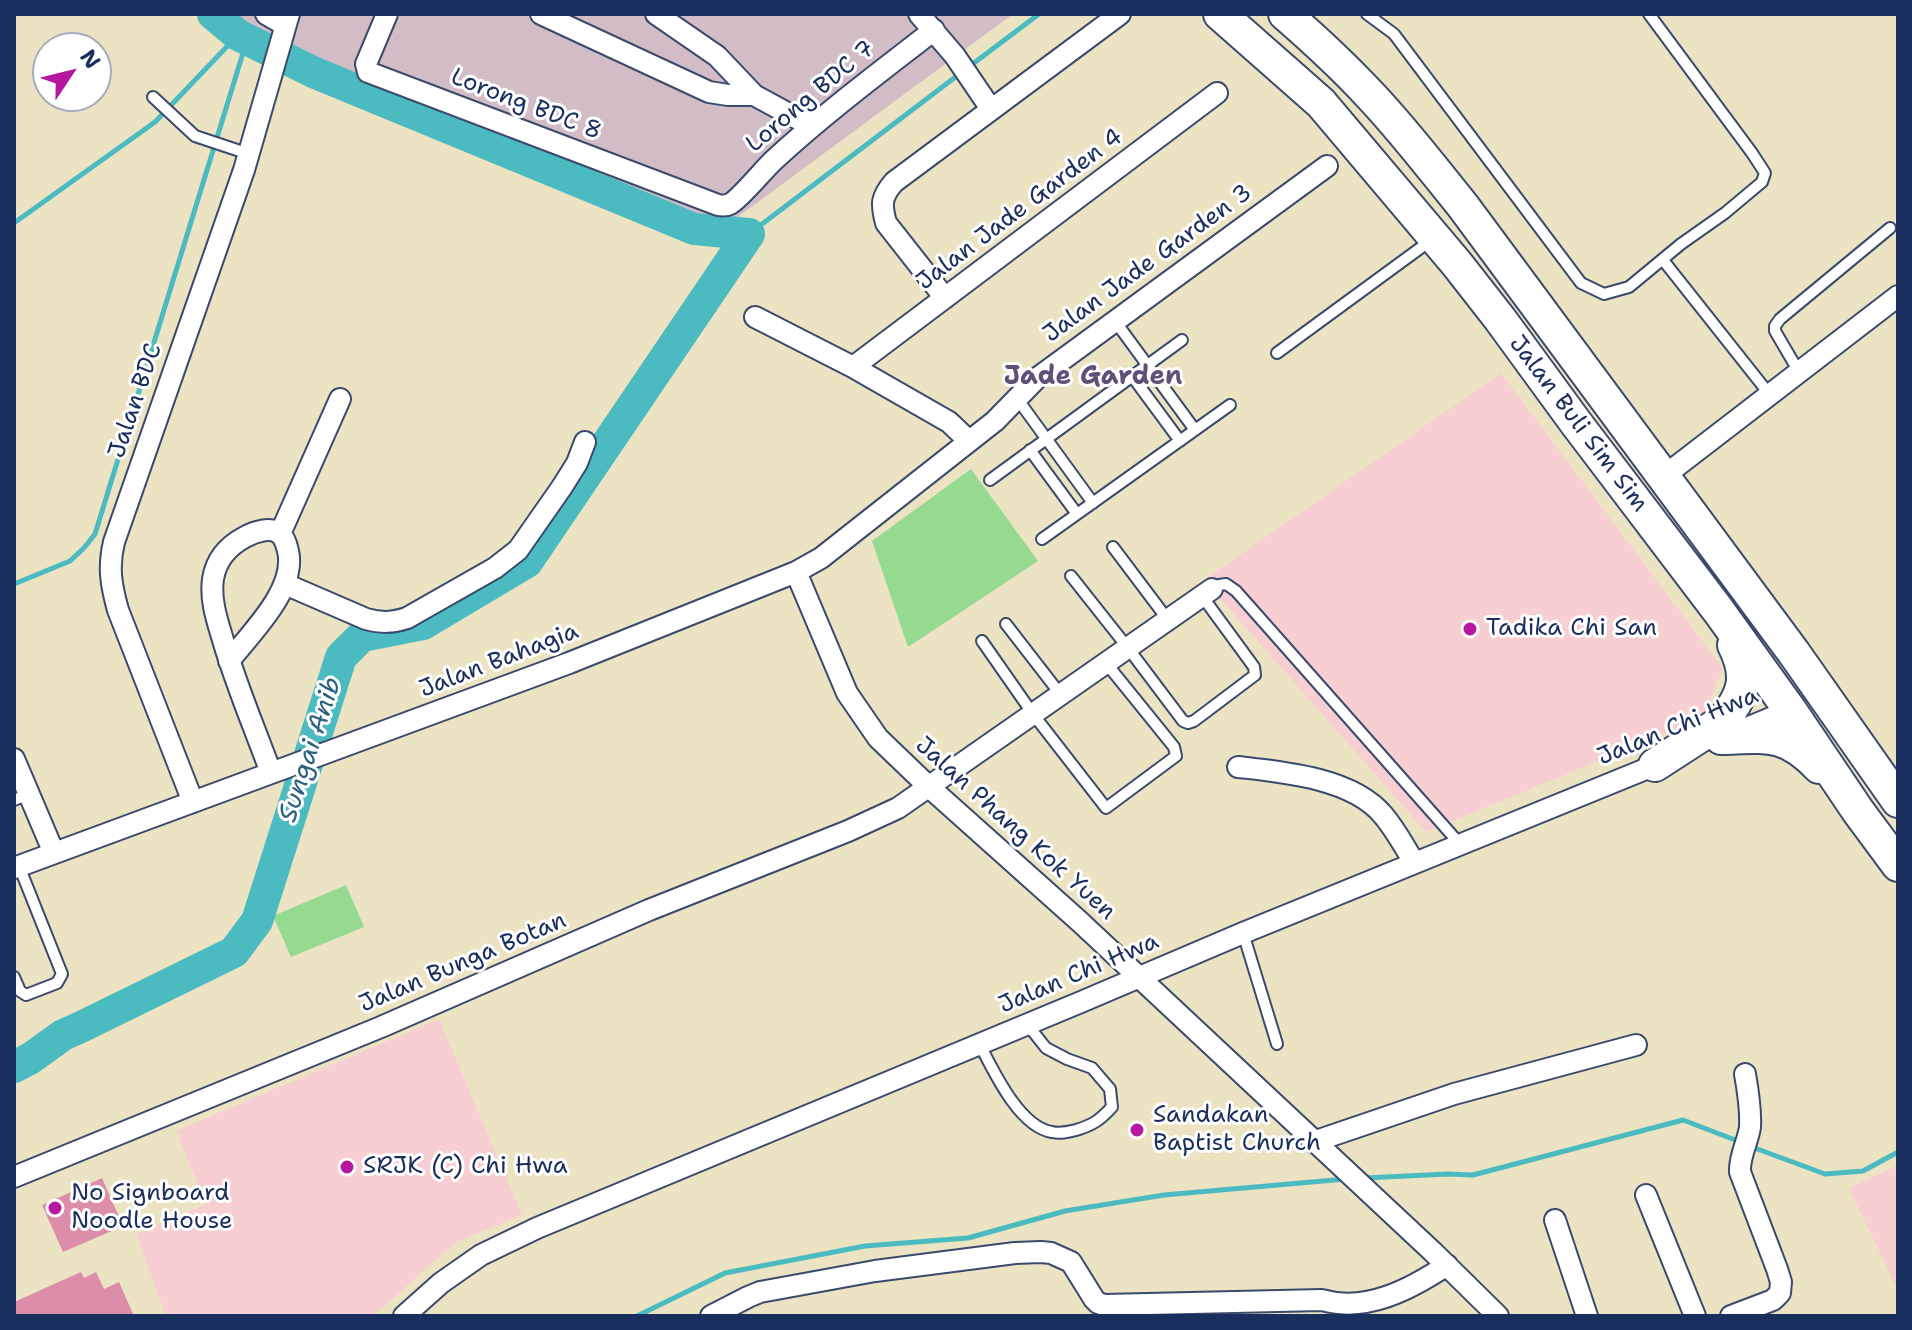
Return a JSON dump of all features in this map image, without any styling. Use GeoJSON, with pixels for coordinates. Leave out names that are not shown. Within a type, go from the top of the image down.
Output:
{"type":"FeatureCollection","features":[{"type":"Feature","properties":{"kind":"main road","name":"Jalan Buli Sim Sim"},"geometry":{"type":"LineString","coordinates":[[1220,14],[1321,103],[1500,319],[1718,610],[1898,865]]}},
{"type":"Feature","properties":{"kind":"main road","name":"Jalan Buli Sim Sim"},"geometry":{"type":"LineString","coordinates":[[1285,14],[1335,59],[1412,142],[1528,292],[1893,782]]}},
{"type":"Feature","properties":{"kind":"main road"},"geometry":{"type":"LineString","coordinates":[[1528,292],[1516,308],[1517,313],[1547,359],[1576,423]]}},
{"type":"Feature","properties":{"kind":"main road"},"geometry":{"type":"LineString","coordinates":[[1751,595],[1797,680],[1798,693],[1790,710]]}},
{"type":"Feature","properties":{"kind":"main road"},"geometry":{"type":"LineString","coordinates":[[1655,765],[1723,721],[1738,700],[1744,684],[1741,658],[1718,610]]}},
{"type":"Feature","properties":{"kind":"main road"},"geometry":{"type":"LineString","coordinates":[[1721,738],[1772,737],[1792,744],[1809,756],[1858,811]]}},
{"type":"Feature","properties":{"kind":"street"},"geometry":{"type":"LineString","coordinates":[[266,14],[285,27]]}},
{"type":"Feature","properties":{"kind":"street","name":"Lorong BDC 8"},"geometry":{"type":"LineString","coordinates":[[387,14],[366,64],[368,72],[725,206]]}},
{"type":"Feature","properties":{"kind":"street"},"geometry":{"type":"LineString","coordinates":[[541,14],[709,92],[754,95]]}},
{"type":"Feature","properties":{"kind":"street"},"geometry":{"type":"LineString","coordinates":[[656,14],[717,56],[754,95],[811,126]]}},
{"type":"Feature","properties":{"kind":"street"},"geometry":{"type":"LineString","coordinates":[[919,14],[955,56],[991,109]]}},
{"type":"Feature","properties":{"kind":"street"},"geometry":{"type":"LineString","coordinates":[[945,298],[886,223],[882,208],[884,194],[894,182],[1120,14]]}},
{"type":"Feature","properties":{"kind":"street","name":"Jalan BDC"},"geometry":{"type":"LineString","coordinates":[[193,802],[118,610],[111,587],[109,561],[249,154],[285,27]]}},
{"type":"Feature","properties":{"kind":"street","name":"Lorong BDC 7"},"geometry":{"type":"LineString","coordinates":[[725,206],[731,204],[758,174],[811,126],[934,30]]}},
{"type":"Feature","properties":{"kind":"street","name":"Jalan Jade Garden 4"},"geometry":{"type":"LineString","coordinates":[[853,367],[1217,93]]}},
{"type":"Feature","properties":{"kind":"street","name":"Jalan Jade Garden 3"},"geometry":{"type":"LineString","coordinates":[[969,441],[995,421],[1036,379],[1327,166]]}},
{"type":"Feature","properties":{"kind":"street"},"geometry":{"type":"LineString","coordinates":[[1664,476],[1898,296]]}},
{"type":"Feature","properties":{"kind":"street"},"geometry":{"type":"LineString","coordinates":[[755,317],[853,367],[949,422],[969,441]]}},
{"type":"Feature","properties":{"kind":"street"},"geometry":{"type":"LineString","coordinates":[[280,534],[340,399]]}},
{"type":"Feature","properties":{"kind":"street","name":"Jalan Bahagia"},"geometry":{"type":"LineString","coordinates":[[16,867],[569,663],[796,572],[821,558],[969,441]]}},
{"type":"Feature","properties":{"kind":"street"},"geometry":{"type":"LineString","coordinates":[[285,584],[380,623],[407,618],[495,568],[518,550],[577,463],[585,442]]}},
{"type":"Feature","properties":{"kind":"street"},"geometry":{"type":"LineString","coordinates":[[229,661],[276,601],[285,584],[289,553],[280,534],[259,531],[235,543],[216,565],[212,595],[229,661],[279,770]]}},
{"type":"Feature","properties":{"kind":"street","name":"Jalan Phang Kok Yuen"},"geometry":{"type":"LineString","coordinates":[[796,572],[847,693],[878,738],[1079,921],[1498,1316]]}},
{"type":"Feature","properties":{"kind":"street","name":"Jalan Bunga Botan"},"geometry":{"type":"LineString","coordinates":[[14,1177],[381,1027],[649,910],[898,808],[1207,593]]}},
{"type":"Feature","properties":{"kind":"street","name":"Jalan Chi Hwa"},"geometry":{"type":"LineString","coordinates":[[404,1316],[441,1283],[506,1242],[1459,843],[1790,710]]}},
{"type":"Feature","properties":{"kind":"street"},"geometry":{"type":"LineString","coordinates":[[1238,767],[1285,773],[1352,792],[1382,813],[1414,862]]}},
{"type":"Feature","properties":{"kind":"street"},"geometry":{"type":"LineString","coordinates":[[16,769],[21,797],[54,853]]}},
{"type":"Feature","properties":{"kind":"street"},"geometry":{"type":"LineString","coordinates":[[1313,1142],[1454,1094],[1636,1045]]}},
{"type":"Feature","properties":{"kind":"street"},"geometry":{"type":"LineString","coordinates":[[1731,1316],[1773,1300],[1780,1293],[1781,1282],[1740,1172],[1739,1163],[1750,1128],[1745,1074]]}},
{"type":"Feature","properties":{"kind":"street"},"geometry":{"type":"LineString","coordinates":[[1646,1195],[1695,1316]]}},
{"type":"Feature","properties":{"kind":"street"},"geometry":{"type":"LineString","coordinates":[[1555,1220],[1587,1316]]}},
{"type":"Feature","properties":{"kind":"street"},"geometry":{"type":"LineString","coordinates":[[711,1316],[760,1292],[875,1271],[1015,1253],[1051,1253],[1071,1262],[1104,1310],[1322,1300],[1331,1311],[1391,1295],[1418,1284],[1447,1265]]}},
{"type":"Feature","properties":{"kind":"lane"},"geometry":{"type":"LineString","coordinates":[[1367,14],[1394,34],[1581,283],[1604,294],[1629,287],[1762,182],[1765,173],[1649,14]]}},
{"type":"Feature","properties":{"kind":"lane"},"geometry":{"type":"LineString","coordinates":[[157,100],[195,136],[249,154]]}},
{"type":"Feature","properties":{"kind":"lane"},"geometry":{"type":"LineString","coordinates":[[1799,372],[1775,326],[1890,228]]}},
{"type":"Feature","properties":{"kind":"lane"},"geometry":{"type":"LineString","coordinates":[[1277,353],[1435,238]]}},
{"type":"Feature","properties":{"kind":"lane"},"geometry":{"type":"LineString","coordinates":[[1663,260],[1770,395]]}},
{"type":"Feature","properties":{"kind":"lane"},"geometry":{"type":"LineString","coordinates":[[1115,321],[1195,430]]}},
{"type":"Feature","properties":{"kind":"lane"},"geometry":{"type":"LineString","coordinates":[[990,480],[1182,340]]}},
{"type":"Feature","properties":{"kind":"lane"},"geometry":{"type":"LineString","coordinates":[[1132,376],[1180,441]]}},
{"type":"Feature","properties":{"kind":"lane"},"geometry":{"type":"LineString","coordinates":[[1016,397],[1093,503]]}},
{"type":"Feature","properties":{"kind":"lane"},"geometry":{"type":"LineString","coordinates":[[1042,539],[1230,405]]}},
{"type":"Feature","properties":{"kind":"lane"},"geometry":{"type":"LineString","coordinates":[[1030,450],[1077,514]]}},
{"type":"Feature","properties":{"kind":"lane"},"geometry":{"type":"LineString","coordinates":[[1113,547],[1168,620]]}},
{"type":"Feature","properties":{"kind":"lane"},"geometry":{"type":"LineString","coordinates":[[1071,576],[1183,721],[1188,723],[1255,675],[1254,667],[1207,593],[1226,584],[1236,591],[1459,843]]}},
{"type":"Feature","properties":{"kind":"lane"},"geometry":{"type":"LineString","coordinates":[[1006,624],[1061,695]]}},
{"type":"Feature","properties":{"kind":"lane"},"geometry":{"type":"LineString","coordinates":[[982,641],[1033,714],[1106,808],[1176,756],[1174,747],[1106,663]]}},
{"type":"Feature","properties":{"kind":"lane"},"geometry":{"type":"LineString","coordinates":[[14,977],[20,991],[26,995],[57,983],[62,974],[16,867]]}},
{"type":"Feature","properties":{"kind":"lane"},"geometry":{"type":"LineString","coordinates":[[1243,933],[1277,1044]]}},
{"type":"Feature","properties":{"kind":"lane"},"geometry":{"type":"LineString","coordinates":[[979,1043],[1001,1086],[1036,1126],[1050,1132],[1064,1133],[1100,1121],[1112,1107],[1110,1089],[1092,1068],[1046,1048],[1027,1024]]}},
{"type":"Feature","properties":{"kind":"shaded area"},"geometry":{"type":"Polygon","coordinates":[[[232,14],[1013,14],[731,222],[696,221],[243,25],[232,14]]]}},
{"type":"Feature","properties":{"kind":"shaded area","name":"Tadika Chi San"},"geometry":{"type":"Polygon","coordinates":[[[1501,373],[1723,669],[1702,718],[1426,832],[1204,580],[1501,373]]]}},
{"type":"Feature","properties":{"kind":"shaded area","name":"SRJK (C) Chi Hwa"},"geometry":{"type":"Polygon","coordinates":[[[439,1019],[522,1215],[456,1242],[373,1316],[166,1316],[136,1234],[206,1204],[176,1131],[439,1019]]]}},
{"type":"Feature","properties":{"kind":"shaded area"},"geometry":{"type":"Polygon","coordinates":[[[1898,1165],[1898,1291],[1849,1188],[1898,1165]]]}},
{"type":"Feature","properties":{"kind":"green space"},"geometry":{"type":"Polygon","coordinates":[[[971,469],[1038,561],[908,647],[872,541],[971,469]]]}},
{"type":"Feature","properties":{"kind":"green space"},"geometry":{"type":"Polygon","coordinates":[[[346,885],[364,927],[291,957],[273,916],[346,885]]]}},
{"type":"Feature","properties":{"kind":"building"},"geometry":{"type":"Polygon","coordinates":[[[102,1178],[123,1226],[63,1252],[42,1205],[102,1178]]]}},
{"type":"Feature","properties":{"kind":"building"},"geometry":{"type":"Polygon","coordinates":[[[81,1272],[84,1278],[96,1272],[104,1289],[119,1282],[134,1316],[14,1316],[14,1302],[81,1272]]]}},
{"type":"Feature","properties":{"kind":"waterway"},"geometry":{"type":"LineString","coordinates":[[213,14],[238,35],[313,72],[694,229],[749,234]]}},
{"type":"Feature","properties":{"kind":"waterway"},"geometry":{"type":"LineString","coordinates":[[970,66],[1039,14]]}},
{"type":"Feature","properties":{"kind":"waterway"},"geometry":{"type":"LineString","coordinates":[[14,223],[155,122],[238,35]]}},
{"type":"Feature","properties":{"kind":"waterway"},"geometry":{"type":"LineString","coordinates":[[14,584],[70,561],[95,534],[247,40]]}},
{"type":"Feature","properties":{"kind":"waterway"},"geometry":{"type":"LineString","coordinates":[[749,234],[962,72]]}},
{"type":"Feature","properties":{"kind":"waterway","name":"Sungai Anib"},"geometry":{"type":"LineString","coordinates":[[14,1067],[63,1035],[234,952],[257,921],[341,657],[362,636],[423,624],[527,562],[749,234]]}},
{"type":"Feature","properties":{"kind":"waterway"},"geometry":{"type":"LineString","coordinates":[[1364,1178],[1473,1175],[1683,1120],[1743,1143]]}},
{"type":"Feature","properties":{"kind":"waterway"},"geometry":{"type":"LineString","coordinates":[[1752,1147],[1825,1174],[1863,1171],[1898,1152]]}},
{"type":"Feature","properties":{"kind":"waterway"},"geometry":{"type":"LineString","coordinates":[[637,1316],[725,1273],[865,1246],[968,1238],[1065,1211],[1164,1195],[1346,1179]]}},
{"type":"Feature","properties":{"kind":"place","name":"Tadika Chi San"},"geometry":{"type":"Point","coordinates":[1470,629]}},
{"type":"Feature","properties":{"kind":"place","name":"Sandakan Baptist Church"},"geometry":{"type":"Point","coordinates":[1137,1130]}},
{"type":"Feature","properties":{"kind":"place","name":"SRJK (C) Chi Hwa"},"geometry":{"type":"Point","coordinates":[347,1167]}},
{"type":"Feature","properties":{"kind":"place","name":"No Signboard Noodle House"},"geometry":{"type":"Point","coordinates":[55,1208]}},
{"type":"Feature","properties":{"kind":"district","name":"Jade Garden"},"geometry":{"type":"Point","coordinates":[1093,377]}}]}
